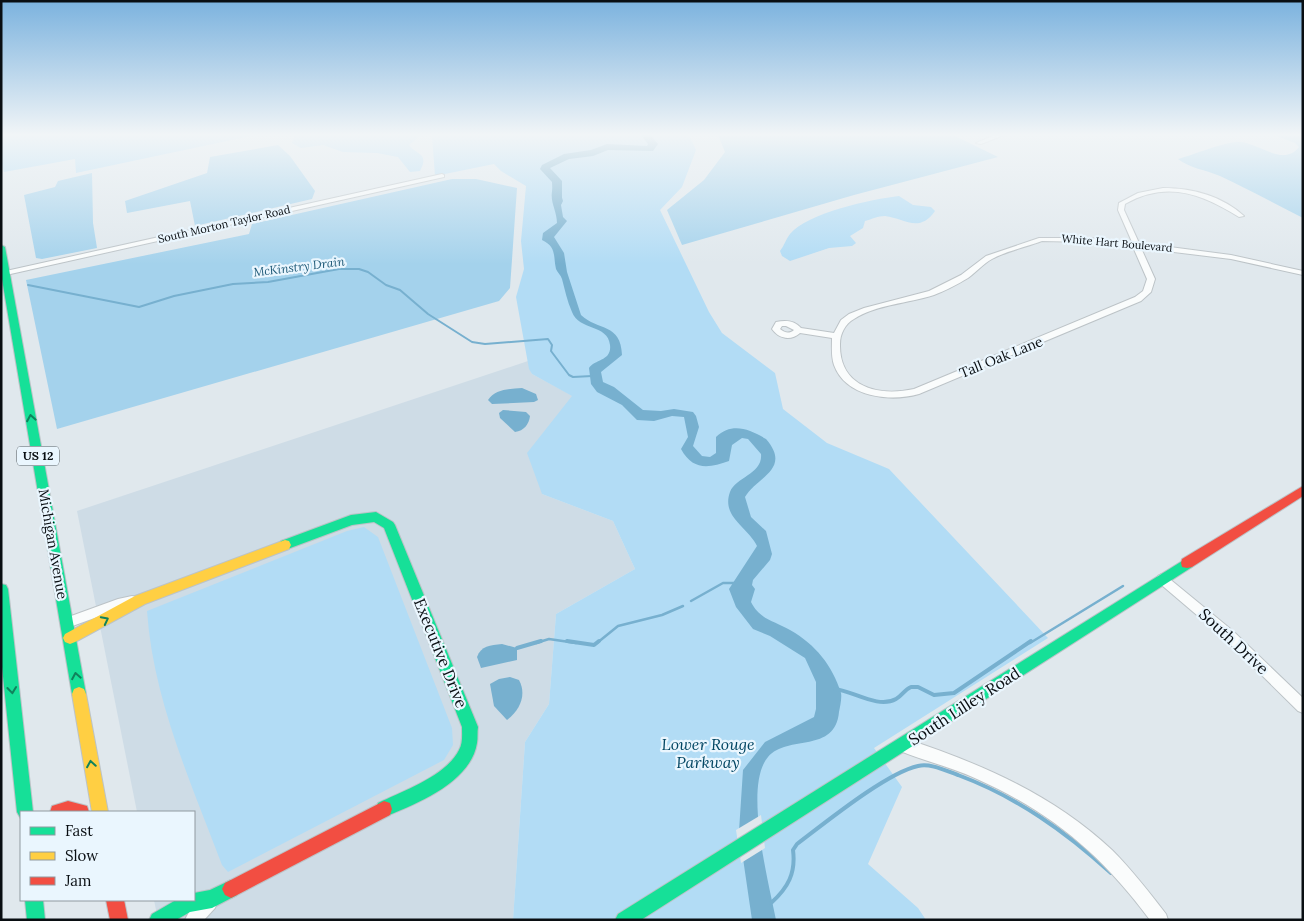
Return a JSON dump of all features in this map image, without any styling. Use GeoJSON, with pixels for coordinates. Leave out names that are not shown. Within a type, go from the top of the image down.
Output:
{"type":"FeatureCollection","features":[{"type":"Feature","properties":{"kind":"street","name":"South Morton Taylor Road"},"geometry":{"type":"LineString","coordinates":[[6,273],[433,178]]}},
{"type":"Feature","properties":{"kind":"street"},"geometry":{"type":"LineString","coordinates":[[1138,245],[1121,210],[1122,203],[1138,194],[1193,189],[1240,216]]}},
{"type":"Feature","properties":{"kind":"street","name":"White Hart Boulevard"},"geometry":{"type":"LineString","coordinates":[[836,336],[844,322],[852,316],[867,310],[932,293],[964,277],[989,258],[1041,239],[1056,238],[1138,245],[1231,257],[1303,274]]}},
{"type":"Feature","properties":{"kind":"street","name":"Tall Oak Lane"},"geometry":{"type":"LineString","coordinates":[[836,336],[836,358],[840,370],[851,381],[876,393],[897,395],[916,392],[1138,299],[1147,292],[1151,279],[1138,245]]}},
{"type":"Feature","properties":{"kind":"street","name":"Michigan Avenue"},"geometry":{"type":"LineString","coordinates":[[1,247],[6,273],[7,314],[70,638],[100,811]]}},
{"type":"Feature","properties":{"kind":"street"},"geometry":{"type":"LineString","coordinates":[[798,330],[836,336]]}},
{"type":"Feature","properties":{"kind":"street","name":"South Lilley Road"},"geometry":{"type":"LineString","coordinates":[[624,920],[792,813],[904,745],[1303,490]]}},
{"type":"Feature","properties":{"kind":"street","name":"Executive Drive"},"geometry":{"type":"LineString","coordinates":[[70,638],[140,600],[351,520],[369,516],[383,520],[389,525],[470,727],[472,734],[469,752],[459,766],[450,774],[212,899],[188,903],[158,920]]}},
{"type":"Feature","properties":{"kind":"street","name":"South Drive"},"geometry":{"type":"LineString","coordinates":[[1162,579],[1210,618],[1303,707]]}},
{"type":"Feature","properties":{"kind":"street"},"geometry":{"type":"LineString","coordinates":[[1,589],[25,811]]}},
{"type":"Feature","properties":{"kind":"street","name":"Executive Drive"},"geometry":{"type":"LineString","coordinates":[[66,623],[118,604],[140,600]]}},
{"type":"Feature","properties":{"kind":"street"},"geometry":{"type":"LineString","coordinates":[[904,745],[994,778],[1052,810],[1106,854],[1129,878],[1160,920]]}},
{"type":"Feature","properties":{"kind":"street"},"geometry":{"type":"LineString","coordinates":[[61,811],[68,809],[77,811]]}},
{"type":"Feature","properties":{"kind":"street","name":"Executive Drive"},"geometry":{"type":"LineString","coordinates":[[193,920],[212,899]]}},
{"type":"Feature","properties":{"kind":"street"},"geometry":{"type":"LineString","coordinates":[[34,901],[36,920]]}},
{"type":"Feature","properties":{"kind":"street"},"geometry":{"type":"LineString","coordinates":[[115,901],[119,920]]}},
{"type":"Feature","properties":{"kind":"shaded area"},"geometry":{"type":"Polygon","coordinates":[[[71,178],[92,178],[93,223],[97,248],[42,259],[36,258],[24,195],[55,187],[58,181],[71,178]]]}},
{"type":"Feature","properties":{"kind":"shaded area"},"geometry":{"type":"Polygon","coordinates":[[[192,178],[306,178],[315,191],[312,199],[195,226],[190,201],[127,213],[125,201],[192,178]]]}},
{"type":"Feature","properties":{"kind":"shaded area"},"geometry":{"type":"Polygon","coordinates":[[[706,178],[918,178],[682,245],[667,210],[706,178]]]}},
{"type":"Feature","properties":{"kind":"shaded area"},"geometry":{"type":"Polygon","coordinates":[[[1224,178],[1303,178],[1303,218],[1224,178]]]}},
{"type":"Feature","properties":{"kind":"shaded area"},"geometry":{"type":"Polygon","coordinates":[[[452,179],[476,179],[517,188],[510,288],[499,301],[57,429],[26,280],[249,234],[252,224],[452,179]]]}},
{"type":"Feature","properties":{"kind":"shaded area"},"geometry":{"type":"Polygon","coordinates":[[[557,181],[563,201],[561,205],[563,217],[567,221],[554,237],[564,253],[567,272],[581,315],[613,332],[621,345],[622,355],[601,372],[603,382],[614,387],[643,410],[661,411],[674,409],[693,412],[699,427],[693,446],[702,456],[710,457],[716,453],[716,437],[722,432],[734,428],[760,435],[766,439],[773,449],[775,458],[770,472],[745,497],[751,517],[766,531],[772,554],[770,560],[753,580],[752,585],[755,589],[751,602],[763,616],[799,636],[815,649],[833,673],[841,693],[836,725],[829,734],[820,739],[777,750],[768,757],[761,771],[758,790],[760,836],[776,920],[752,920],[739,831],[743,770],[765,742],[814,717],[816,709],[816,682],[805,658],[770,636],[753,629],[736,607],[729,589],[757,546],[732,515],[728,501],[730,492],[733,487],[754,471],[758,466],[761,454],[748,439],[742,438],[732,445],[729,461],[708,466],[696,464],[681,449],[688,437],[684,417],[672,416],[654,421],[637,420],[622,405],[597,392],[591,384],[589,368],[606,357],[610,350],[610,345],[608,338],[604,334],[581,322],[572,312],[561,278],[556,269],[552,249],[542,240],[543,233],[557,223],[552,202],[552,192],[557,181]]]}},
{"type":"Feature","properties":{"kind":"shaded area"},"geometry":{"type":"Polygon","coordinates":[[[528,361],[532,374],[573,396],[542,494],[613,521],[635,569],[556,614],[549,704],[525,742],[513,920],[158,920],[154,901],[195,901],[195,811],[137,811],[77,511],[528,361]]]}},
{"type":"Feature","properties":{"kind":"shaded area"},"geometry":{"type":"Polygon","coordinates":[[[522,388],[536,394],[538,400],[534,402],[492,404],[488,400],[498,392],[522,388]]]}},
{"type":"Feature","properties":{"kind":"shaded area"},"geometry":{"type":"Polygon","coordinates":[[[503,410],[526,412],[530,416],[527,424],[523,429],[515,432],[500,418],[499,413],[503,410]]]}},
{"type":"Feature","properties":{"kind":"shaded area"},"geometry":{"type":"Polygon","coordinates":[[[502,644],[517,648],[517,660],[481,668],[477,657],[481,650],[502,644]]]}},
{"type":"Feature","properties":{"kind":"shaded area"},"geometry":{"type":"Polygon","coordinates":[[[510,677],[519,680],[522,697],[519,707],[507,720],[494,706],[490,684],[499,679],[510,677]]]}},
{"type":"Feature","properties":{"kind":"green space","name":"Lower Rouge Parkway"},"geometry":{"type":"Polygon","coordinates":[[[513,178],[685,178],[682,187],[660,210],[709,312],[722,333],[775,373],[783,409],[827,443],[889,469],[1048,638],[874,748],[902,787],[868,864],[918,908],[926,920],[513,920],[525,742],[549,704],[556,614],[635,569],[613,521],[542,494],[527,453],[572,396],[532,374],[529,369],[516,297],[524,269],[521,241],[526,186],[513,178]]]}},
{"type":"Feature","properties":{"kind":"green space"},"geometry":{"type":"Polygon","coordinates":[[[899,196],[913,205],[931,207],[935,211],[923,222],[917,223],[880,216],[865,221],[863,228],[850,236],[856,243],[852,246],[829,248],[790,261],[782,256],[780,251],[790,234],[798,226],[841,208],[899,196]]]}},
{"type":"Feature","properties":{"kind":"green space"},"geometry":{"type":"Polygon","coordinates":[[[364,527],[378,537],[452,728],[453,745],[444,760],[228,872],[222,865],[186,772],[165,708],[151,644],[147,611],[347,531],[364,527]]]}},
{"type":"Feature","properties":{"kind":"pier"},"geometry":{"type":"Polygon","coordinates":[[[761,815],[765,848],[741,863],[736,830],[761,815]]]}},
{"type":"Feature","properties":{"kind":"waterway"},"geometry":{"type":"LineString","coordinates":[[554,178],[557,181],[557,202]]}},
{"type":"Feature","properties":{"kind":"waterway","name":"McKinstry Drain"},"geometry":{"type":"LineString","coordinates":[[28,285],[139,307],[174,296],[233,284],[268,282],[339,269],[359,269],[368,272],[386,285],[400,290],[428,314],[472,342],[485,344],[548,339],[552,345],[551,351],[569,375],[573,377],[592,376]]}},
{"type":"Feature","properties":{"kind":"waterway"},"geometry":{"type":"LineString","coordinates":[[691,601],[723,583],[736,583]]}},
{"type":"Feature","properties":{"kind":"waterway"},"geometry":{"type":"LineString","coordinates":[[1030,643],[1123,586]]}},
{"type":"Feature","properties":{"kind":"waterway"},"geometry":{"type":"LineString","coordinates":[[597,643],[618,626],[662,615],[683,606]]}},
{"type":"Feature","properties":{"kind":"waterway"},"geometry":{"type":"LineString","coordinates":[[536,643],[549,639],[576,643]]}},
{"type":"Feature","properties":{"kind":"waterway"},"geometry":{"type":"LineString","coordinates":[[517,648],[541,641]]}},
{"type":"Feature","properties":{"kind":"waterway"},"geometry":{"type":"LineString","coordinates":[[567,641],[594,645],[599,641]]}},
{"type":"Feature","properties":{"kind":"waterway"},"geometry":{"type":"LineString","coordinates":[[835,689],[881,702],[889,702],[896,699],[911,687],[918,687],[934,695],[954,693],[1031,641]]}},
{"type":"Feature","properties":{"kind":"waterway"},"geometry":{"type":"LineString","coordinates":[[771,903],[782,892],[792,873],[793,850],[797,844],[873,788],[905,770],[923,765],[938,768],[980,784],[1020,805],[1058,829],[1111,873]]}},
{"type":"Feature","properties":{"kind":"traffic: fast"},"geometry":{"type":"LineString","coordinates":[[1,247],[79,694]]}},
{"type":"Feature","properties":{"kind":"traffic: fast"},"geometry":{"type":"LineString","coordinates":[[285,545],[351,520],[376,517],[389,525],[470,727],[469,744],[464,758],[454,769],[428,788],[384,809]]}},
{"type":"Feature","properties":{"kind":"traffic: fast"},"geometry":{"type":"LineString","coordinates":[[624,920],[1187,563]]}},
{"type":"Feature","properties":{"kind":"traffic: fast"},"geometry":{"type":"LineString","coordinates":[[1,589],[25,811]]}},
{"type":"Feature","properties":{"kind":"traffic: fast"},"geometry":{"type":"LineString","coordinates":[[158,920],[188,903],[212,899],[231,889]]}},
{"type":"Feature","properties":{"kind":"traffic: fast"},"geometry":{"type":"LineString","coordinates":[[34,901],[36,920]]}},
{"type":"Feature","properties":{"kind":"traffic: slow"},"geometry":{"type":"LineString","coordinates":[[70,638],[140,600],[285,545]]}},
{"type":"Feature","properties":{"kind":"traffic: slow"},"geometry":{"type":"LineString","coordinates":[[79,694],[100,811]]}},
{"type":"Feature","properties":{"kind":"traffic: jam"},"geometry":{"type":"LineString","coordinates":[[1187,563],[1303,490]]}},
{"type":"Feature","properties":{"kind":"traffic: jam"},"geometry":{"type":"LineString","coordinates":[[61,811],[68,809],[77,811]]}},
{"type":"Feature","properties":{"kind":"traffic: jam"},"geometry":{"type":"LineString","coordinates":[[231,889],[384,809]]}},
{"type":"Feature","properties":{"kind":"traffic: jam"},"geometry":{"type":"LineString","coordinates":[[115,901],[119,920]]}}]}
